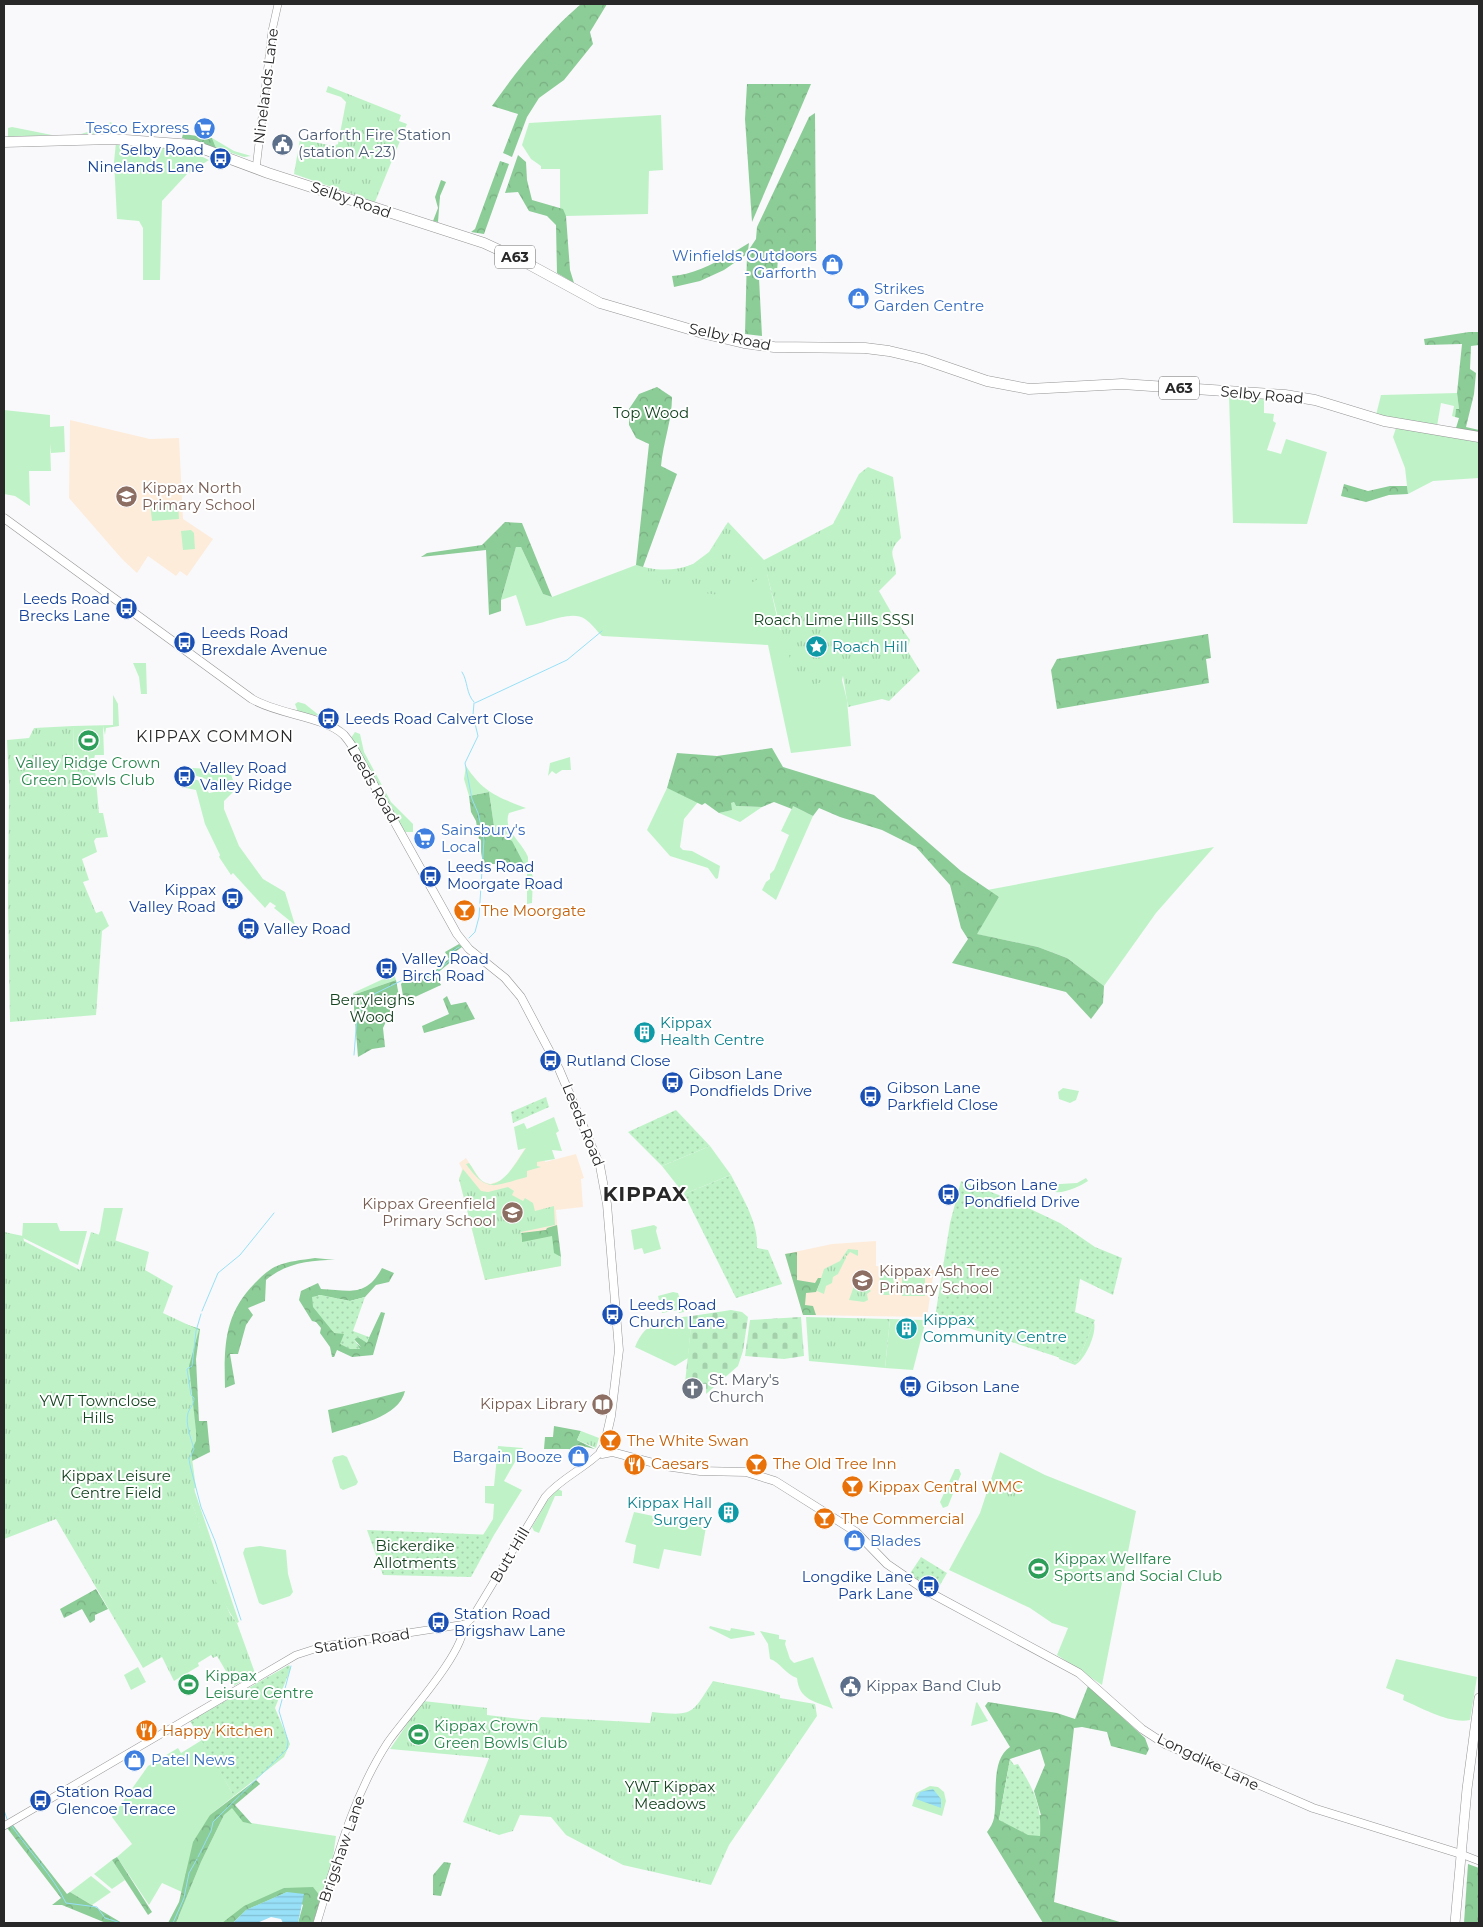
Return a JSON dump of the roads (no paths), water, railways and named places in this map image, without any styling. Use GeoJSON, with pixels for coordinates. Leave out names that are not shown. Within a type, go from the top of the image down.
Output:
{"type":"FeatureCollection","features":[{"type":"Feature","properties":{"kind":"highway","name":"Selby Road"},"geometry":{"type":"LineString","coordinates":[[4,142],[112,139],[175,142],[193,145],[256,169],[484,243],[528,263],[586,297],[610,306],[738,342],[774,348],[865,348],[889,351],[923,359],[987,381],[1029,389],[1122,384],[1285,395],[1315,400],[1384,421],[1479,437]]}},
{"type":"Feature","properties":{"kind":"main road","name":"Leeds Road"},"geometry":{"type":"LineString","coordinates":[[4,518],[252,699],[281,712],[323,723],[342,733],[359,758],[457,934],[469,948],[505,978],[521,997],[566,1085],[594,1148],[603,1178],[609,1224],[619,1350],[612,1416],[604,1450]]}},
{"type":"Feature","properties":{"kind":"main road","name":"Longdike Lane"},"geometry":{"type":"LineString","coordinates":[[604,1450],[676,1468],[742,1471],[769,1478],[856,1532],[887,1564],[903,1576],[953,1607],[1079,1673],[1142,1729],[1165,1744],[1312,1808],[1461,1854]]}},
{"type":"Feature","properties":{"kind":"main road"},"geometry":{"type":"LineString","coordinates":[[1455,1923],[1479,1698]]}},
{"type":"Feature","properties":{"kind":"street","name":"Ninelands Lane"},"geometry":{"type":"LineString","coordinates":[[256,169],[272,31],[278,4]]}},
{"type":"Feature","properties":{"kind":"street","name":"Butt Hill"},"geometry":{"type":"LineString","coordinates":[[465,1624],[472,1618],[545,1497],[555,1486],[589,1464],[604,1450]]}},
{"type":"Feature","properties":{"kind":"street","name":"Station Road"},"geometry":{"type":"LineString","coordinates":[[4,1826],[296,1655],[324,1646],[465,1624]]}},
{"type":"Feature","properties":{"kind":"street","name":"Brigshaw Lane"},"geometry":{"type":"LineString","coordinates":[[316,1923],[346,1829],[376,1763],[401,1724],[447,1664],[463,1635],[465,1624]]}},
{"type":"Feature","properties":{"kind":"street"},"geometry":{"type":"LineString","coordinates":[[1461,1854],[1479,1861]]}},
{"type":"Feature","properties":{"kind":"water"},"geometry":{"type":"Polygon","coordinates":[[[933,1789],[941,1799],[941,1808],[916,1799],[920,1792],[933,1789]]]}},
{"type":"Feature","properties":{"kind":"water"},"geometry":{"type":"Polygon","coordinates":[[[287,1892],[304,1894],[298,1923],[283,1923],[281,1919],[271,1917],[257,1923],[233,1923],[246,1910],[287,1892]]]}},
{"type":"Feature","properties":{"kind":"waterway"},"geometry":{"type":"LineString","coordinates":[[475,703],[567,660],[602,631]]}},
{"type":"Feature","properties":{"kind":"waterway"},"geometry":{"type":"LineString","coordinates":[[462,672],[471,699],[474,702]]}},
{"type":"Feature","properties":{"kind":"waterway"},"geometry":{"type":"LineString","coordinates":[[469,938],[475,932],[479,917],[484,839],[478,813],[472,799],[465,763],[478,736],[473,715],[474,703]]}},
{"type":"Feature","properties":{"kind":"waterway"},"geometry":{"type":"LineString","coordinates":[[354,1055],[357,1017],[366,998],[411,976],[430,977],[449,961],[451,952],[459,947]]}},
{"type":"Feature","properties":{"kind":"waterway"},"geometry":{"type":"LineString","coordinates":[[202,1311],[218,1273],[240,1255],[274,1213]]}},
{"type":"Feature","properties":{"kind":"waterway"},"geometry":{"type":"LineString","coordinates":[[201,1314],[196,1331],[192,1366],[187,1369],[191,1395],[194,1398],[187,1417],[194,1449],[189,1459],[201,1507],[215,1541],[241,1620]]}},
{"type":"Feature","properties":{"kind":"waterway"},"geometry":{"type":"LineString","coordinates":[[198,1857],[211,1831],[213,1822],[287,1749],[288,1741],[279,1711],[291,1666]]}},
{"type":"Feature","properties":{"kind":"waterway"},"geometry":{"type":"LineString","coordinates":[[4,1810],[7,1819]]}},
{"type":"Feature","properties":{"kind":"waterway"},"geometry":{"type":"LineString","coordinates":[[11,1825],[48,1873],[66,1903],[97,1907],[105,1918],[121,1923]]}},
{"type":"Feature","properties":{"kind":"waterway"},"geometry":{"type":"LineString","coordinates":[[173,1923],[184,1898],[189,1873],[197,1859]]}},
{"type":"Feature","properties":{"kind":"place","name":"Tesco Express"},"geometry":{"type":"Point","coordinates":[205,128]}},
{"type":"Feature","properties":{"kind":"place","name":"Garforth Fire Station (station A-23)"},"geometry":{"type":"Point","coordinates":[282,144]}},
{"type":"Feature","properties":{"kind":"place","name":"Selby Road Ninelands Lane"},"geometry":{"type":"Point","coordinates":[220,159]}},
{"type":"Feature","properties":{"kind":"place","name":"Winfields Outdoors - Garforth"},"geometry":{"type":"Point","coordinates":[833,265]}},
{"type":"Feature","properties":{"kind":"place","name":"Strikes Garden Centre"},"geometry":{"type":"Point","coordinates":[858,298]}},
{"type":"Feature","properties":{"kind":"place","name":"Kippax North Primary School"},"geometry":{"type":"Point","coordinates":[126,497]}},
{"type":"Feature","properties":{"kind":"place","name":"Leeds Road Brecks Lane"},"geometry":{"type":"Point","coordinates":[126,608]}},
{"type":"Feature","properties":{"kind":"place","name":"Leeds Road Brexdale Avenue"},"geometry":{"type":"Point","coordinates":[185,642]}},
{"type":"Feature","properties":{"kind":"place","name":"Roach Hill"},"geometry":{"type":"Point","coordinates":[816,647]}},
{"type":"Feature","properties":{"kind":"place","name":"Leeds Road Calvert Close"},"geometry":{"type":"Point","coordinates":[329,719]}},
{"type":"Feature","properties":{"kind":"place","name":"Valley Ridge Crown Green Bowls Club"},"geometry":{"type":"Point","coordinates":[88,740]}},
{"type":"Feature","properties":{"kind":"place","name":"Valley Road Valley Ridge"},"geometry":{"type":"Point","coordinates":[184,777]}},
{"type":"Feature","properties":{"kind":"place","name":"Sainsbury's Local"},"geometry":{"type":"Point","coordinates":[425,839]}},
{"type":"Feature","properties":{"kind":"place","name":"Leeds Road Moorgate Road"},"geometry":{"type":"Point","coordinates":[431,876]}},
{"type":"Feature","properties":{"kind":"place","name":"Kippax Valley Road"},"geometry":{"type":"Point","coordinates":[232,899]}},
{"type":"Feature","properties":{"kind":"place","name":"The Moorgate"},"geometry":{"type":"Point","coordinates":[465,911]}},
{"type":"Feature","properties":{"kind":"place","name":"Valley Road"},"geometry":{"type":"Point","coordinates":[248,929]}},
{"type":"Feature","properties":{"kind":"place","name":"Valley Road Birch Road"},"geometry":{"type":"Point","coordinates":[386,968]}},
{"type":"Feature","properties":{"kind":"place","name":"Kippax Health Centre"},"geometry":{"type":"Point","coordinates":[644,1032]}},
{"type":"Feature","properties":{"kind":"place","name":"Rutland Close"},"geometry":{"type":"Point","coordinates":[550,1061]}},
{"type":"Feature","properties":{"kind":"place","name":"Gibson Lane Pondfields Drive"},"geometry":{"type":"Point","coordinates":[673,1083]}},
{"type":"Feature","properties":{"kind":"place","name":"Gibson Lane Parkfield Close"},"geometry":{"type":"Point","coordinates":[871,1097]}},
{"type":"Feature","properties":{"kind":"place","name":"Gibson Lane Pondfield Drive"},"geometry":{"type":"Point","coordinates":[948,1194]}},
{"type":"Feature","properties":{"kind":"place","name":"Kippax Greenfield Primary School"},"geometry":{"type":"Point","coordinates":[512,1213]}},
{"type":"Feature","properties":{"kind":"place","name":"Kippax Ash Tree Primary School"},"geometry":{"type":"Point","coordinates":[863,1280]}},
{"type":"Feature","properties":{"kind":"place","name":"Leeds Road Church Lane"},"geometry":{"type":"Point","coordinates":[613,1314]}},
{"type":"Feature","properties":{"kind":"place","name":"Kippax Community Centre"},"geometry":{"type":"Point","coordinates":[907,1329]}},
{"type":"Feature","properties":{"kind":"place","name":"Gibson Lane"},"geometry":{"type":"Point","coordinates":[910,1387]}},
{"type":"Feature","properties":{"kind":"place","name":"St. Mary's Church"},"geometry":{"type":"Point","coordinates":[693,1389]}},
{"type":"Feature","properties":{"kind":"place","name":"Kippax Library"},"geometry":{"type":"Point","coordinates":[603,1404]}},
{"type":"Feature","properties":{"kind":"place","name":"The White Swan"},"geometry":{"type":"Point","coordinates":[611,1441]}},
{"type":"Feature","properties":{"kind":"place","name":"Bargain Booze"},"geometry":{"type":"Point","coordinates":[578,1457]}},
{"type":"Feature","properties":{"kind":"place","name":"Caesars"},"geometry":{"type":"Point","coordinates":[635,1464]}},
{"type":"Feature","properties":{"kind":"place","name":"The Old Tree Inn"},"geometry":{"type":"Point","coordinates":[757,1464]}},
{"type":"Feature","properties":{"kind":"place","name":"Kippax Central WMC"},"geometry":{"type":"Point","coordinates":[852,1487]}},
{"type":"Feature","properties":{"kind":"place","name":"Kippax Hall Surgery"},"geometry":{"type":"Point","coordinates":[728,1512]}},
{"type":"Feature","properties":{"kind":"place","name":"The Commercial"},"geometry":{"type":"Point","coordinates":[825,1519]}},
{"type":"Feature","properties":{"kind":"place","name":"Blades"},"geometry":{"type":"Point","coordinates":[854,1541]}},
{"type":"Feature","properties":{"kind":"place","name":"Kippax Wellfare Sports and Social Club"},"geometry":{"type":"Point","coordinates":[1038,1568]}},
{"type":"Feature","properties":{"kind":"place","name":"Longdike Lane Park Lane"},"geometry":{"type":"Point","coordinates":[929,1586]}},
{"type":"Feature","properties":{"kind":"place","name":"Station Road Brigshaw Lane"},"geometry":{"type":"Point","coordinates":[438,1623]}},
{"type":"Feature","properties":{"kind":"place","name":"Kippax Leisure Centre"},"geometry":{"type":"Point","coordinates":[189,1685]}},
{"type":"Feature","properties":{"kind":"place","name":"Kippax Band Club"},"geometry":{"type":"Point","coordinates":[850,1686]}},
{"type":"Feature","properties":{"kind":"place","name":"Happy Kitchen"},"geometry":{"type":"Point","coordinates":[146,1731]}},
{"type":"Feature","properties":{"kind":"place","name":"Kippax Crown Green Bowls Club"},"geometry":{"type":"Point","coordinates":[418,1735]}},
{"type":"Feature","properties":{"kind":"place","name":"Patel News"},"geometry":{"type":"Point","coordinates":[135,1760]}},
{"type":"Feature","properties":{"kind":"place","name":"Station Road Glencoe Terrace"},"geometry":{"type":"Point","coordinates":[40,1801]}},
{"type":"Feature","properties":{"kind":"district","name":"KIPPAX COMMON"},"geometry":{"type":"Point","coordinates":[215,736]}},
{"type":"Feature","properties":{"kind":"district","name":"KIPPAX"},"geometry":{"type":"Point","coordinates":[645,1194]}},
{"type":"Feature","properties":{"kind":"park label","name":"Top Wood"},"geometry":{"type":"Point","coordinates":[651,413]}},
{"type":"Feature","properties":{"kind":"park label","name":"Roach Lime Hills SSSI"},"geometry":{"type":"Point","coordinates":[834,620]}},
{"type":"Feature","properties":{"kind":"park label","name":"Berryleighs Wood"},"geometry":{"type":"Point","coordinates":[372,1008]}},
{"type":"Feature","properties":{"kind":"park label","name":"YWT Townclose Hills"},"geometry":{"type":"Point","coordinates":[98,1410]}},
{"type":"Feature","properties":{"kind":"park label","name":"Kippax Leisure Centre Field"},"geometry":{"type":"Point","coordinates":[116,1484]}},
{"type":"Feature","properties":{"kind":"park label","name":"Bickerdike Allotments"},"geometry":{"type":"Point","coordinates":[415,1554]}},
{"type":"Feature","properties":{"kind":"park label","name":"YWT Kippax Meadows"},"geometry":{"type":"Point","coordinates":[670,1796]}}]}
